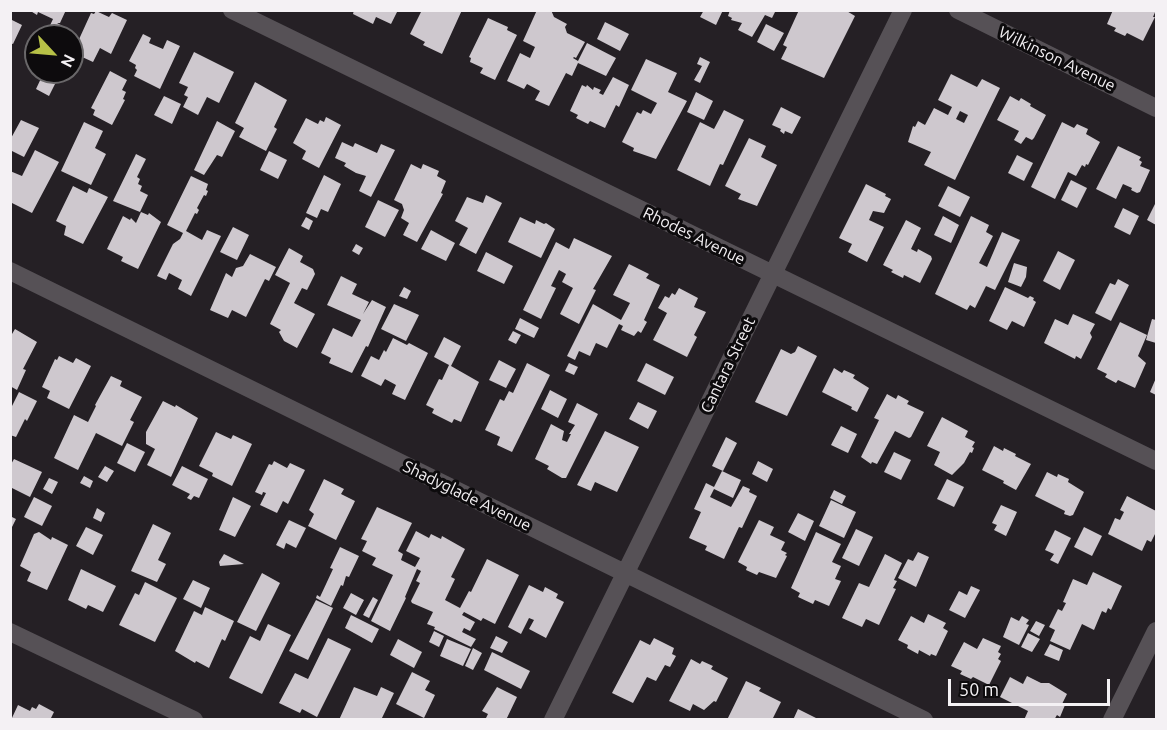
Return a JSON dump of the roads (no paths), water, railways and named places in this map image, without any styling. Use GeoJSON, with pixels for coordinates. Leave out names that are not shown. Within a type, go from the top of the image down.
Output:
{"type":"FeatureCollection","features":[{"type":"Feature","properties":{"kind":"street","name":"Rhodes Avenue"},"geometry":{"type":"LineString","coordinates":[[232,10],[1156,461]]}},
{"type":"Feature","properties":{"kind":"street","name":"Cantara Street"},"geometry":{"type":"LineString","coordinates":[[553,720],[903,10]]}},
{"type":"Feature","properties":{"kind":"street","name":"Wilkinson Avenue"},"geometry":{"type":"LineString","coordinates":[[958,10],[1156,108]]}},
{"type":"Feature","properties":{"kind":"street","name":"Shadyglade Avenue"},"geometry":{"type":"LineString","coordinates":[[10,271],[924,720]]}},
{"type":"Feature","properties":{"kind":"street"},"geometry":{"type":"LineString","coordinates":[[10,632],[194,720]]}},
{"type":"Feature","properties":{"kind":"street"},"geometry":{"type":"LineString","coordinates":[[1112,720],[1156,632]]}}]}
